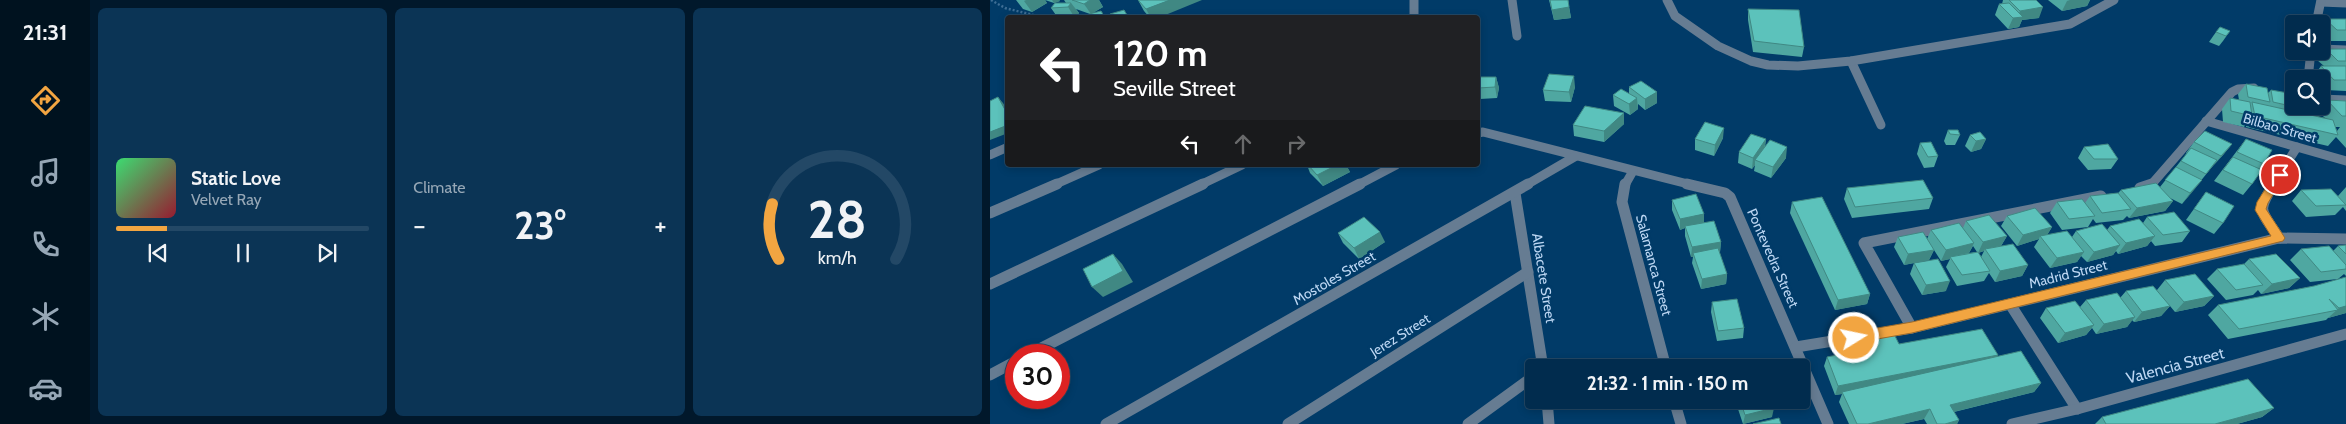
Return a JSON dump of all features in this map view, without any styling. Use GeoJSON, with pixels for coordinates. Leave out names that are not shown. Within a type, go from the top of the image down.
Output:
{"type":"FeatureCollection","features":[{"type":"Feature","properties":{"kind":"street"},"geometry":{"type":"LineString","coordinates":[[1414,0],[1414,15]]}},
{"type":"Feature","properties":{"kind":"street"},"geometry":{"type":"LineString","coordinates":[[1512,0],[1517,36]]}},
{"type":"Feature","properties":{"kind":"street"},"geometry":{"type":"LineString","coordinates":[[1667,0],[1675,16],[1686,26],[1718,46],[1751,61],[1768,65],[1798,66],[1851,61],[1889,53],[2070,24],[2114,0]]}},
{"type":"Feature","properties":{"kind":"street"},"geometry":{"type":"LineString","coordinates":[[2318,15],[2321,1],[2346,3]]}},
{"type":"Feature","properties":{"kind":"street"},"geometry":{"type":"LineString","coordinates":[[2330,49],[2346,50]]}},
{"type":"Feature","properties":{"kind":"street"},"geometry":{"type":"LineString","coordinates":[[1851,61],[1881,125]]}},
{"type":"Feature","properties":{"kind":"street"},"geometry":{"type":"LineString","coordinates":[[2127,191],[2151,185],[2232,92],[2249,88],[2267,91]]}},
{"type":"Feature","properties":{"kind":"street"},"geometry":{"type":"LineString","coordinates":[[2330,99],[2346,100]]}},
{"type":"Feature","properties":{"kind":"street","name":"Bilbao Street"},"geometry":{"type":"LineString","coordinates":[[2206,121],[2346,161]]}},
{"type":"Feature","properties":{"kind":"street"},"geometry":{"type":"LineString","coordinates":[[1480,133],[1633,171]]}},
{"type":"Feature","properties":{"kind":"street"},"geometry":{"type":"LineString","coordinates":[[2279,238],[2261,210],[2262,202],[2297,147]]}},
{"type":"Feature","properties":{"kind":"street"},"geometry":{"type":"LineString","coordinates":[[990,155],[1005,148]]}},
{"type":"Feature","properties":{"kind":"street","name":"Mostoles Street"},"geometry":{"type":"LineString","coordinates":[[1106,424],[1515,193],[1576,156]]}},
{"type":"Feature","properties":{"kind":"street"},"geometry":{"type":"LineString","coordinates":[[990,213],[1095,167]]}},
{"type":"Feature","properties":{"kind":"street"},"geometry":{"type":"LineString","coordinates":[[990,284],[1238,167]]}},
{"type":"Feature","properties":{"kind":"street"},"geometry":{"type":"LineString","coordinates":[[1049,344],[1392,167]]}},
{"type":"Feature","properties":{"kind":"street","name":"Pontevedra Street"},"geometry":{"type":"LineString","coordinates":[[1633,171],[1725,193],[1730,197],[1828,424]]}},
{"type":"Feature","properties":{"kind":"street","name":"Salamanca Street"},"geometry":{"type":"LineString","coordinates":[[1633,171],[1625,183],[1622,202],[1664,359]]}},
{"type":"Feature","properties":{"kind":"street","name":"Albacete Street"},"geometry":{"type":"LineString","coordinates":[[1515,193],[1542,359]]}},
{"type":"Feature","properties":{"kind":"street"},"geometry":{"type":"LineString","coordinates":[[1912,328],[1864,243],[2108,195]]}},
{"type":"Feature","properties":{"kind":"street","name":"Madrid Street"},"geometry":{"type":"LineString","coordinates":[[1796,348],[1912,328],[2279,238],[2346,239]]}},
{"type":"Feature","properties":{"kind":"street","name":"Jerez Street"},"geometry":{"type":"LineString","coordinates":[[1288,424],[1528,272]]}},
{"type":"Feature","properties":{"kind":"street"},"geometry":{"type":"LineString","coordinates":[[2010,304],[2077,409]]}},
{"type":"Feature","properties":{"kind":"street","name":"Valencia Street"},"geometry":{"type":"LineString","coordinates":[[2012,424],[2077,409],[2346,334]]}},
{"type":"Feature","properties":{"kind":"street"},"geometry":{"type":"LineString","coordinates":[[990,375],[1005,367]]}},
{"type":"Feature","properties":{"kind":"street"},"geometry":{"type":"LineString","coordinates":[[1468,424],[1525,383]]}},
{"type":"Feature","properties":{"kind":"street"},"geometry":{"type":"LineString","coordinates":[[1548,409],[1549,424]]}},
{"type":"Feature","properties":{"kind":"street"},"geometry":{"type":"LineString","coordinates":[[1677,409],[1681,424]]}},
{"type":"Feature","properties":{"kind":"path"},"geometry":{"type":"LineString","coordinates":[[992,0],[1005,8],[1034,15]]}},
{"type":"Feature","properties":{"kind":"building"},"geometry":{"type":"Polygon","coordinates":[[[1072,0],[1090,0],[1084,4],[1072,0]]]}},
{"type":"Feature","properties":{"kind":"building"},"geometry":{"type":"Polygon","coordinates":[[[1138,0],[1170,0],[1146,9],[1138,0]]]}},
{"type":"Feature","properties":{"kind":"building"},"geometry":{"type":"Polygon","coordinates":[[[1550,0],[1568,0],[1569,7],[1552,10],[1550,0]]]}},
{"type":"Feature","properties":{"kind":"building"},"geometry":{"type":"Polygon","coordinates":[[[2009,0],[2036,0],[2043,7],[2020,11],[2009,0]]]}},
{"type":"Feature","properties":{"kind":"building"},"geometry":{"type":"Polygon","coordinates":[[[1055,3],[1071,3],[1068,7],[1051,8],[1055,3]]]}},
{"type":"Feature","properties":{"kind":"building"},"geometry":{"type":"Polygon","coordinates":[[[2009,3],[2023,17],[2013,18],[1999,4],[2009,3]]]}},
{"type":"Feature","properties":{"kind":"building"},"geometry":{"type":"Polygon","coordinates":[[[1748,9],[1799,10],[1804,47],[1754,41],[1748,9]]]}},
{"type":"Feature","properties":{"kind":"building"},"geometry":{"type":"Polygon","coordinates":[[[1124,10],[1127,15],[1110,15],[1124,10]]]}},
{"type":"Feature","properties":{"kind":"building"},"geometry":{"type":"Polygon","coordinates":[[[1101,11],[1103,15],[1089,15],[1101,11]]]}},
{"type":"Feature","properties":{"kind":"building"},"geometry":{"type":"Polygon","coordinates":[[[2330,19],[2346,19],[2346,30],[2337,30],[2330,24],[2330,19]]]}},
{"type":"Feature","properties":{"kind":"building"},"geometry":{"type":"Polygon","coordinates":[[[2220,27],[2230,31],[2226,36],[2216,32],[2220,27]]]}},
{"type":"Feature","properties":{"kind":"building"},"geometry":{"type":"Polygon","coordinates":[[[2330,49],[2346,49],[2346,61],[2338,61],[2330,53],[2330,49]]]}},
{"type":"Feature","properties":{"kind":"building"},"geometry":{"type":"Polygon","coordinates":[[[2321,66],[2346,66],[2346,80],[2334,80],[2330,76],[2330,70],[2325,70],[2321,66]]]}},
{"type":"Feature","properties":{"kind":"building"},"geometry":{"type":"Polygon","coordinates":[[[1549,74],[1574,76],[1569,92],[1543,90],[1549,74]]]}},
{"type":"Feature","properties":{"kind":"building"},"geometry":{"type":"Polygon","coordinates":[[[1480,77],[1496,77],[1495,87],[1480,88],[1480,77]]]}},
{"type":"Feature","properties":{"kind":"building"},"geometry":{"type":"Polygon","coordinates":[[[1641,81],[1657,92],[1645,99],[1629,87],[1641,81]]]}},
{"type":"Feature","properties":{"kind":"building"},"geometry":{"type":"Polygon","coordinates":[[[2246,84],[2267,88],[2270,102],[2248,97],[2246,84]]]}},
{"type":"Feature","properties":{"kind":"building"},"geometry":{"type":"Polygon","coordinates":[[[1621,89],[1637,98],[1629,104],[1613,95],[1621,89]]]}},
{"type":"Feature","properties":{"kind":"building"},"geometry":{"type":"Polygon","coordinates":[[[2271,90],[2285,92],[2285,105],[2273,102],[2271,90]]]}},
{"type":"Feature","properties":{"kind":"building"},"geometry":{"type":"Polygon","coordinates":[[[998,97],[1005,110],[1005,126],[990,132],[990,101],[998,97]]]}},
{"type":"Feature","properties":{"kind":"building"},"geometry":{"type":"Polygon","coordinates":[[[2230,98],[2250,102],[2252,116],[2231,111],[2230,98]]]}},
{"type":"Feature","properties":{"kind":"building"},"geometry":{"type":"Polygon","coordinates":[[[2330,100],[2346,101],[2346,116],[2342,116],[2330,103],[2330,100]]]}},
{"type":"Feature","properties":{"kind":"building"},"geometry":{"type":"Polygon","coordinates":[[[2252,102],[2285,109],[2285,115],[2310,115],[2333,120],[2338,135],[2255,116],[2252,102]]]}},
{"type":"Feature","properties":{"kind":"building"},"geometry":{"type":"Polygon","coordinates":[[[1585,106],[1624,113],[1604,131],[1573,125],[1585,106]]]}},
{"type":"Feature","properties":{"kind":"building"},"geometry":{"type":"Polygon","coordinates":[[[1705,122],[1724,128],[1715,145],[1695,139],[1705,122]]]}},
{"type":"Feature","properties":{"kind":"building"},"geometry":{"type":"Polygon","coordinates":[[[1948,130],[1958,130],[1960,135],[1950,134],[1948,130]]]}},
{"type":"Feature","properties":{"kind":"building"},"geometry":{"type":"Polygon","coordinates":[[[2205,131],[2232,144],[2221,156],[2194,142],[2205,131]]]}},
{"type":"Feature","properties":{"kind":"building"},"geometry":{"type":"Polygon","coordinates":[[[1980,132],[1986,139],[1976,141],[1970,135],[1980,132]]]}},
{"type":"Feature","properties":{"kind":"building"},"geometry":{"type":"Polygon","coordinates":[[[1751,134],[1766,139],[1753,158],[1739,152],[1751,134]]]}},
{"type":"Feature","properties":{"kind":"building"},"geometry":{"type":"Polygon","coordinates":[[[2246,139],[2272,150],[2264,164],[2237,152],[2246,139]]]}},
{"type":"Feature","properties":{"kind":"building"},"geometry":{"type":"Polygon","coordinates":[[[1770,140],[1787,147],[1773,167],[1755,160],[1770,140]]]}},
{"type":"Feature","properties":{"kind":"building"},"geometry":{"type":"Polygon","coordinates":[[[1931,142],[1938,156],[1928,157],[1920,143],[1931,142]]]}},
{"type":"Feature","properties":{"kind":"building"},"geometry":{"type":"Polygon","coordinates":[[[2108,144],[2118,159],[2094,159],[2084,147],[2108,144]]]}},
{"type":"Feature","properties":{"kind":"building"},"geometry":{"type":"Polygon","coordinates":[[[2191,148],[2217,160],[2206,174],[2181,161],[2191,148]]]}},
{"type":"Feature","properties":{"kind":"building"},"geometry":{"type":"Polygon","coordinates":[[[2233,157],[2262,170],[2252,184],[2223,170],[2233,157]]]}},
{"type":"Feature","properties":{"kind":"building"},"geometry":{"type":"Polygon","coordinates":[[[1310,167],[1333,167],[1317,175],[1310,167]]]}},
{"type":"Feature","properties":{"kind":"building"},"geometry":{"type":"Polygon","coordinates":[[[2176,167],[2202,180],[2190,193],[2165,180],[2176,167]]]}},
{"type":"Feature","properties":{"kind":"building"},"geometry":{"type":"Polygon","coordinates":[[[1923,180],[1933,198],[1855,207],[1847,188],[1923,180]]]}},
{"type":"Feature","properties":{"kind":"building"},"geometry":{"type":"Polygon","coordinates":[[[2156,183],[2173,201],[2137,208],[2121,190],[2156,183]]]}},
{"type":"Feature","properties":{"kind":"building"},"geometry":{"type":"Polygon","coordinates":[[[2331,189],[2346,205],[2316,206],[2301,190],[2331,189]]]}},
{"type":"Feature","properties":{"kind":"building"},"geometry":{"type":"Polygon","coordinates":[[[2206,192],[2234,206],[2223,223],[2194,209],[2206,192]]]}},
{"type":"Feature","properties":{"kind":"building"},"geometry":{"type":"Polygon","coordinates":[[[2118,193],[2131,209],[2102,213],[2090,196],[2118,193]]]}},
{"type":"Feature","properties":{"kind":"building"},"geometry":{"type":"Polygon","coordinates":[[[1696,194],[1704,214],[1680,219],[1672,200],[1696,194]]]}},
{"type":"Feature","properties":{"kind":"building"},"geometry":{"type":"Polygon","coordinates":[[[1822,197],[1870,294],[1838,300],[1792,202],[1822,197]]]}},
{"type":"Feature","properties":{"kind":"building"},"geometry":{"type":"Polygon","coordinates":[[[2082,199],[2095,216],[2069,219],[2057,202],[2082,199]]]}},
{"type":"Feature","properties":{"kind":"building"},"geometry":{"type":"Polygon","coordinates":[[[2035,208],[2052,227],[2023,235],[2007,216],[2035,208]]]}},
{"type":"Feature","properties":{"kind":"building"},"geometry":{"type":"Polygon","coordinates":[[[2174,212],[2190,231],[2163,235],[2147,217],[2174,212]]]}},
{"type":"Feature","properties":{"kind":"building"},"geometry":{"type":"Polygon","coordinates":[[[1989,215],[2007,236],[1983,242],[1966,221],[1989,215]]]}},
{"type":"Feature","properties":{"kind":"building"},"geometry":{"type":"Polygon","coordinates":[[[1364,217],[1380,232],[1354,248],[1338,233],[1364,217]]]}},
{"type":"Feature","properties":{"kind":"building"},"geometry":{"type":"Polygon","coordinates":[[[2139,219],[2155,236],[2126,243],[2110,226],[2139,219]]]}},
{"type":"Feature","properties":{"kind":"building"},"geometry":{"type":"Polygon","coordinates":[[[1714,221],[1721,242],[1692,247],[1685,226],[1714,221]]]}},
{"type":"Feature","properties":{"kind":"building"},"geometry":{"type":"Polygon","coordinates":[[[1959,223],[1974,243],[1946,250],[1931,230],[1959,223]]]}},
{"type":"Feature","properties":{"kind":"building"},"geometry":{"type":"Polygon","coordinates":[[[2102,224],[2120,245],[2094,252],[2076,231],[2102,224]]]}},
{"type":"Feature","properties":{"kind":"building"},"geometry":{"type":"Polygon","coordinates":[[[2067,231],[2084,252],[2057,258],[2040,236],[2067,231]]]}},
{"type":"Feature","properties":{"kind":"building"},"geometry":{"type":"Polygon","coordinates":[[[1923,232],[1934,250],[1908,254],[1898,237],[1923,232]]]}},
{"type":"Feature","properties":{"kind":"building"},"geometry":{"type":"Polygon","coordinates":[[[2013,244],[2028,265],[2000,271],[1985,249],[2013,244]]]}},
{"type":"Feature","properties":{"kind":"building"},"geometry":{"type":"Polygon","coordinates":[[[2346,245],[2346,254],[2338,246],[2346,245]]]}},
{"type":"Feature","properties":{"kind":"building"},"geometry":{"type":"Polygon","coordinates":[[[2329,246],[2346,265],[2346,269],[2321,272],[2301,249],[2329,246]]]}},
{"type":"Feature","properties":{"kind":"building"},"geometry":{"type":"Polygon","coordinates":[[[1718,248],[1727,274],[1702,279],[1693,253],[1718,248]]]}},
{"type":"Feature","properties":{"kind":"building"},"geometry":{"type":"Polygon","coordinates":[[[1978,252],[1990,271],[1962,275],[1950,257],[1978,252]]]}},
{"type":"Feature","properties":{"kind":"building"},"geometry":{"type":"Polygon","coordinates":[[[1113,254],[1123,271],[1092,287],[1083,269],[1113,254]]]}},
{"type":"Feature","properties":{"kind":"building"},"geometry":{"type":"Polygon","coordinates":[[[2276,254],[2300,278],[2272,284],[2249,259],[2276,254]]]}},
{"type":"Feature","properties":{"kind":"building"},"geometry":{"type":"Polygon","coordinates":[[[1938,259],[1950,281],[1926,285],[1914,263],[1938,259]]]}},
{"type":"Feature","properties":{"kind":"building"},"geometry":{"type":"Polygon","coordinates":[[[2244,264],[2263,285],[2236,290],[2217,269],[2244,264]]]}},
{"type":"Feature","properties":{"kind":"building"},"geometry":{"type":"Polygon","coordinates":[[[2195,274],[2214,296],[2184,302],[2165,280],[2195,274]]]}},
{"type":"Feature","properties":{"kind":"building"},"geometry":{"type":"Polygon","coordinates":[[[2346,277],[2346,306],[2339,308],[2329,299],[2338,310],[2239,329],[2218,305],[2314,286],[2346,277]]]}},
{"type":"Feature","properties":{"kind":"building"},"geometry":{"type":"Polygon","coordinates":[[[2153,286],[2170,306],[2142,312],[2126,291],[2153,286]]]}},
{"type":"Feature","properties":{"kind":"building"},"geometry":{"type":"Polygon","coordinates":[[[2117,293],[2135,317],[2104,324],[2086,300],[2117,293]]]}},
{"type":"Feature","properties":{"kind":"building"},"geometry":{"type":"Polygon","coordinates":[[[1737,299],[1744,328],[1718,331],[1712,302],[1737,299]]]}},
{"type":"Feature","properties":{"kind":"building"},"geometry":{"type":"Polygon","coordinates":[[[2075,301],[2094,325],[2065,333],[2046,308],[2075,301]]]}},
{"type":"Feature","properties":{"kind":"building"},"geometry":{"type":"Polygon","coordinates":[[[1982,329],[1998,355],[1838,386],[1827,357],[1877,347],[1871,334],[1892,330],[1899,344],[1982,329]]]}},
{"type":"Feature","properties":{"kind":"building"},"geometry":{"type":"Polygon","coordinates":[[[2021,351],[2041,383],[1950,405],[1959,420],[1945,424],[1937,424],[1930,409],[1868,424],[1857,424],[1842,392],[2021,351]]]}},
{"type":"Feature","properties":{"kind":"building"},"geometry":{"type":"Polygon","coordinates":[[[2248,379],[2274,408],[2215,424],[2106,424],[2102,417],[2248,379]]]}},
{"type":"Feature","properties":{"kind":"building"},"geometry":{"type":"Polygon","coordinates":[[[1743,409],[1770,409],[1745,415],[1743,409]]]}},
{"type":"Feature","properties":{"kind":"building"},"geometry":{"type":"Polygon","coordinates":[[[1779,418],[1781,424],[1753,424],[1779,418]]]}},
{"type":"Feature","properties":{"kind":"route"},"geometry":{"type":"LineString","coordinates":[[1854,338],[1912,328],[2279,238],[2261,210],[2262,202],[2280,175]]}}]}
